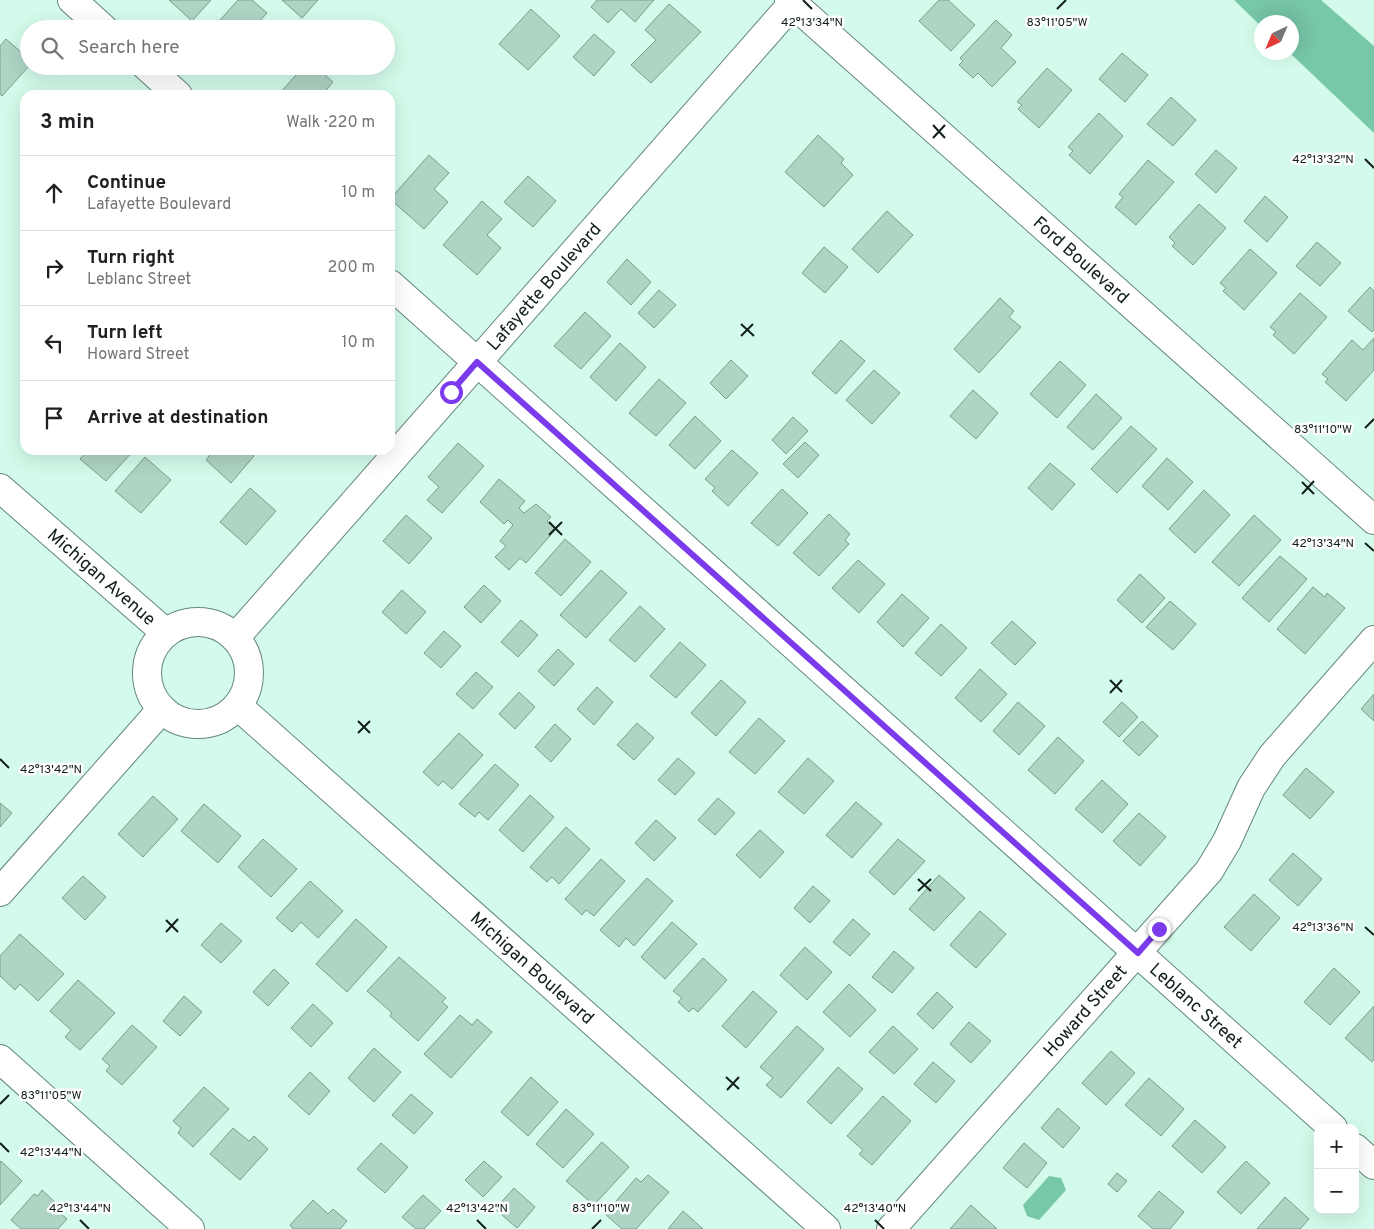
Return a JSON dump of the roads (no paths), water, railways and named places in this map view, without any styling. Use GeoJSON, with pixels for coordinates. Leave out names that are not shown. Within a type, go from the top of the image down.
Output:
{"type":"FeatureCollection","features":[{"type":"Feature","properties":{"kind":"street"},"geometry":{"type":"LineString","coordinates":[[72,0],[94,20]]}},
{"type":"Feature","properties":{"kind":"street","name":"Lafayette Boulevard"},"geometry":{"type":"LineString","coordinates":[[235,638],[791,2]]}},
{"type":"Feature","properties":{"kind":"street","name":"Ford Boulevard"},"geometry":{"type":"LineString","coordinates":[[791,2],[1374,520]]}},
{"type":"Feature","properties":{"kind":"street"},"geometry":{"type":"LineString","coordinates":[[156,75],[172,90]]}},
{"type":"Feature","properties":{"kind":"street","name":"Leblanc Street"},"geometry":{"type":"LineString","coordinates":[[395,288],[1329,1124]]}},
{"type":"Feature","properties":{"kind":"street","name":"Michigan Avenue"},"geometry":{"type":"LineString","coordinates":[[0,488],[166,633]]}},
{"type":"Feature","properties":{"kind":"street"},"geometry":{"type":"LineString","coordinates":[[203,622],[222,628],[235,638],[247,659],[249,679],[243,698],[230,714],[211,723],[197,724],[175,719],[156,703],[148,686],[148,666],[153,648],[166,633],[182,625],[203,622]]}},
{"type":"Feature","properties":{"kind":"street","name":"Howard Street"},"geometry":{"type":"LineString","coordinates":[[891,1229],[1209,871],[1227,841],[1251,788],[1272,756],[1374,640]]}},
{"type":"Feature","properties":{"kind":"street","name":"Michigan Boulevard"},"geometry":{"type":"LineString","coordinates":[[238,706],[826,1229]]}},
{"type":"Feature","properties":{"kind":"street"},"geometry":{"type":"LineString","coordinates":[[0,892],[162,709]]}},
{"type":"Feature","properties":{"kind":"street"},"geometry":{"type":"LineString","coordinates":[[0,1059],[190,1229]]}},
{"type":"Feature","properties":{"kind":"street"},"geometry":{"type":"LineString","coordinates":[[1359,1151],[1374,1164]]}}]}
